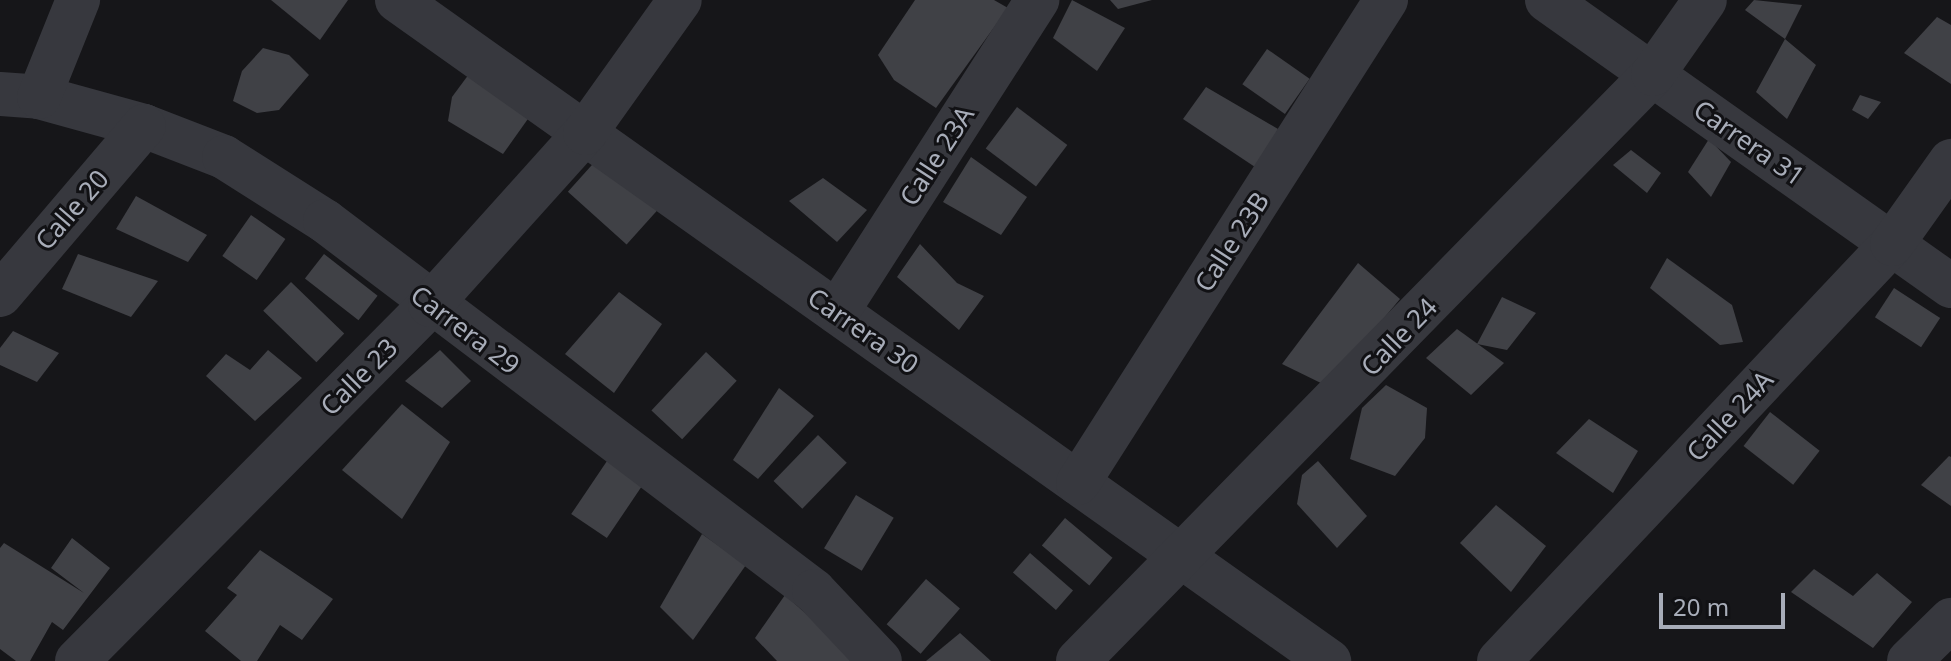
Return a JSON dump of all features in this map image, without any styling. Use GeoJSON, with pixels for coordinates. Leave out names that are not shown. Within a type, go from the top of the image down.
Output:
{"type":"FeatureCollection","features":[{"type":"Feature","properties":{"kind":"street"},"geometry":{"type":"LineString","coordinates":[[19,96],[78,0]]}},
{"type":"Feature","properties":{"kind":"street","name":"Calle 23"},"geometry":{"type":"LineString","coordinates":[[77,661],[430,305],[585,133],[680,0]]}},
{"type":"Feature","properties":{"kind":"street","name":"Calle 23A"},"geometry":{"type":"LineString","coordinates":[[837,312],[1037,0]]}},
{"type":"Feature","properties":{"kind":"street","name":"Calle 23B"},"geometry":{"type":"LineString","coordinates":[[1078,483],[1386,0]]}},
{"type":"Feature","properties":{"kind":"street","name":"Carrera 31"},"geometry":{"type":"LineString","coordinates":[[1547,0],[1951,286]]}},
{"type":"Feature","properties":{"kind":"street","name":"Calle 24"},"geometry":{"type":"LineString","coordinates":[[1078,661],[1184,559],[1653,74],[1705,0]]}},
{"type":"Feature","properties":{"kind":"street","name":"Carrera 30"},"geometry":{"type":"LineString","coordinates":[[423,7],[585,133],[1329,661]]}},
{"type":"Feature","properties":{"kind":"street","name":"Carrera 29"},"geometry":{"type":"LineString","coordinates":[[19,96],[144,126],[224,157],[325,221],[430,305],[814,591],[880,661]]}},
{"type":"Feature","properties":{"kind":"street","name":"Calle 20"},"geometry":{"type":"LineString","coordinates":[[0,295],[144,126]]}},
{"type":"Feature","properties":{"kind":"street","name":"Calle 24A"},"geometry":{"type":"LineString","coordinates":[[1499,661],[1892,244],[1951,161]]}},
{"type":"Feature","properties":{"kind":"street"},"geometry":{"type":"LineString","coordinates":[[1909,661],[1951,620]]}},
{"type":"Feature","properties":{"kind":"building"},"geometry":{"type":"Polygon","coordinates":[[[271,0],[348,0],[320,40],[271,0]]]}},
{"type":"Feature","properties":{"kind":"building"},"geometry":{"type":"Polygon","coordinates":[[[915,0],[994,0],[1008,8],[936,108],[894,80],[878,55],[915,0]]]}},
{"type":"Feature","properties":{"kind":"building"},"geometry":{"type":"Polygon","coordinates":[[[1072,0],[1125,28],[1097,71],[1053,38],[1072,0]]]}},
{"type":"Feature","properties":{"kind":"building"},"geometry":{"type":"Polygon","coordinates":[[[1110,0],[1152,0],[1118,9],[1110,0]]]}},
{"type":"Feature","properties":{"kind":"building"},"geometry":{"type":"Polygon","coordinates":[[[1754,0],[1802,5],[1785,39],[1745,10],[1754,0]]]}},
{"type":"Feature","properties":{"kind":"building"},"geometry":{"type":"Polygon","coordinates":[[[1937,17],[1951,25],[1951,84],[1904,53],[1937,17]]]}},
{"type":"Feature","properties":{"kind":"building"},"geometry":{"type":"Polygon","coordinates":[[[1785,39],[1816,65],[1787,119],[1756,92],[1785,39]]]}},
{"type":"Feature","properties":{"kind":"building"},"geometry":{"type":"Polygon","coordinates":[[[263,48],[289,55],[309,75],[279,110],[257,113],[233,101],[242,71],[263,48]]]}},
{"type":"Feature","properties":{"kind":"building"},"geometry":{"type":"Polygon","coordinates":[[[1267,49],[1310,79],[1285,114],[1242,84],[1267,49]]]}},
{"type":"Feature","properties":{"kind":"building"},"geometry":{"type":"Polygon","coordinates":[[[469,74],[530,116],[503,154],[448,121],[452,97],[469,74]]]}},
{"type":"Feature","properties":{"kind":"building"},"geometry":{"type":"Polygon","coordinates":[[[1206,87],[1278,129],[1258,169],[1183,119],[1206,87]]]}},
{"type":"Feature","properties":{"kind":"building"},"geometry":{"type":"Polygon","coordinates":[[[1860,95],[1881,102],[1868,119],[1852,110],[1860,95]]]}},
{"type":"Feature","properties":{"kind":"building"},"geometry":{"type":"Polygon","coordinates":[[[1017,107],[1067,145],[1036,186],[986,149],[1017,107]]]}},
{"type":"Feature","properties":{"kind":"building"},"geometry":{"type":"Polygon","coordinates":[[[1709,139],[1731,162],[1711,197],[1688,172],[1709,139]]]}},
{"type":"Feature","properties":{"kind":"building"},"geometry":{"type":"Polygon","coordinates":[[[1631,150],[1661,173],[1647,193],[1613,165],[1631,150]]]}},
{"type":"Feature","properties":{"kind":"building"},"geometry":{"type":"Polygon","coordinates":[[[600,156],[659,209],[627,245],[568,192],[600,156]]]}},
{"type":"Feature","properties":{"kind":"building"},"geometry":{"type":"Polygon","coordinates":[[[971,157],[1027,197],[1001,235],[943,202],[971,157]]]}},
{"type":"Feature","properties":{"kind":"building"},"geometry":{"type":"Polygon","coordinates":[[[823,178],[867,210],[837,242],[789,201],[823,178]]]}},
{"type":"Feature","properties":{"kind":"building"},"geometry":{"type":"Polygon","coordinates":[[[136,196],[207,235],[188,262],[116,229],[136,196]]]}},
{"type":"Feature","properties":{"kind":"building"},"geometry":{"type":"Polygon","coordinates":[[[251,215],[285,239],[257,280],[222,256],[251,215]]]}},
{"type":"Feature","properties":{"kind":"building"},"geometry":{"type":"Polygon","coordinates":[[[920,244],[957,283],[984,296],[959,330],[897,277],[920,244]]]}},
{"type":"Feature","properties":{"kind":"building"},"geometry":{"type":"Polygon","coordinates":[[[78,254],[158,281],[131,317],[62,289],[78,254]]]}},
{"type":"Feature","properties":{"kind":"building"},"geometry":{"type":"Polygon","coordinates":[[[324,254],[378,296],[358,320],[305,278],[324,254]]]}},
{"type":"Feature","properties":{"kind":"building"},"geometry":{"type":"Polygon","coordinates":[[[1667,258],[1732,305],[1743,342],[1720,345],[1650,288],[1667,258]]]}},
{"type":"Feature","properties":{"kind":"building"},"geometry":{"type":"Polygon","coordinates":[[[1358,263],[1400,299],[1327,386],[1282,364],[1358,263]]]}},
{"type":"Feature","properties":{"kind":"building"},"geometry":{"type":"Polygon","coordinates":[[[291,282],[344,333],[316,362],[263,311],[291,282]]]}},
{"type":"Feature","properties":{"kind":"building"},"geometry":{"type":"Polygon","coordinates":[[[1894,288],[1940,318],[1921,347],[1875,317],[1894,288]]]}},
{"type":"Feature","properties":{"kind":"building"},"geometry":{"type":"Polygon","coordinates":[[[619,292],[662,324],[614,393],[565,354],[619,292]]]}},
{"type":"Feature","properties":{"kind":"building"},"geometry":{"type":"Polygon","coordinates":[[[1502,297],[1536,313],[1507,350],[1477,344],[1502,297]]]}},
{"type":"Feature","properties":{"kind":"building"},"geometry":{"type":"Polygon","coordinates":[[[1457,329],[1504,363],[1471,395],[1426,358],[1457,329]]]}},
{"type":"Feature","properties":{"kind":"building"},"geometry":{"type":"Polygon","coordinates":[[[13,331],[59,353],[37,382],[0,365],[0,348],[13,331]]]}},
{"type":"Feature","properties":{"kind":"building"},"geometry":{"type":"Polygon","coordinates":[[[268,350],[302,378],[255,421],[206,376],[226,354],[250,370],[268,350]]]}},
{"type":"Feature","properties":{"kind":"building"},"geometry":{"type":"Polygon","coordinates":[[[440,350],[471,381],[442,408],[405,381],[440,350]]]}},
{"type":"Feature","properties":{"kind":"building"},"geometry":{"type":"Polygon","coordinates":[[[706,352],[737,381],[682,439],[651,411],[706,352]]]}},
{"type":"Feature","properties":{"kind":"building"},"geometry":{"type":"Polygon","coordinates":[[[1386,385],[1427,408],[1425,438],[1395,476],[1350,459],[1362,408],[1386,385]]]}},
{"type":"Feature","properties":{"kind":"building"},"geometry":{"type":"Polygon","coordinates":[[[779,388],[814,416],[758,479],[733,460],[779,388]]]}},
{"type":"Feature","properties":{"kind":"building"},"geometry":{"type":"Polygon","coordinates":[[[402,404],[450,442],[402,519],[342,470],[402,404]]]}},
{"type":"Feature","properties":{"kind":"building"},"geometry":{"type":"Polygon","coordinates":[[[1770,412],[1820,451],[1793,485],[1744,446],[1770,412]]]}},
{"type":"Feature","properties":{"kind":"building"},"geometry":{"type":"Polygon","coordinates":[[[1589,419],[1638,451],[1613,493],[1556,453],[1589,419]]]}},
{"type":"Feature","properties":{"kind":"building"},"geometry":{"type":"Polygon","coordinates":[[[818,435],[847,463],[802,509],[774,481],[818,435]]]}},
{"type":"Feature","properties":{"kind":"building"},"geometry":{"type":"Polygon","coordinates":[[[1951,457],[1951,506],[1921,485],[1951,457]]]}},
{"type":"Feature","properties":{"kind":"building"},"geometry":{"type":"Polygon","coordinates":[[[607,461],[643,485],[607,538],[571,514],[607,461]]]}},
{"type":"Feature","properties":{"kind":"building"},"geometry":{"type":"Polygon","coordinates":[[[1318,461],[1367,516],[1337,548],[1297,504],[1302,475],[1318,461]]]}},
{"type":"Feature","properties":{"kind":"building"},"geometry":{"type":"Polygon","coordinates":[[[856,495],[894,518],[862,571],[824,548],[856,495]]]}},
{"type":"Feature","properties":{"kind":"building"},"geometry":{"type":"Polygon","coordinates":[[[1496,505],[1546,546],[1511,592],[1460,543],[1496,505]]]}},
{"type":"Feature","properties":{"kind":"building"},"geometry":{"type":"Polygon","coordinates":[[[1065,518],[1112,558],[1089,585],[1042,546],[1065,518]]]}},
{"type":"Feature","properties":{"kind":"building"},"geometry":{"type":"Polygon","coordinates":[[[702,534],[746,565],[693,640],[660,607],[702,534]]]}},
{"type":"Feature","properties":{"kind":"building"},"geometry":{"type":"Polygon","coordinates":[[[72,538],[110,568],[63,630],[52,622],[30,661],[16,661],[0,649],[0,548],[4,543],[84,593],[51,568],[72,538]]]}},
{"type":"Feature","properties":{"kind":"building"},"geometry":{"type":"Polygon","coordinates":[[[260,550],[333,599],[302,640],[280,625],[257,661],[241,661],[205,631],[237,595],[227,588],[260,550]]]}},
{"type":"Feature","properties":{"kind":"building"},"geometry":{"type":"Polygon","coordinates":[[[1030,553],[1073,590],[1056,610],[1013,573],[1030,553]]]}},
{"type":"Feature","properties":{"kind":"building"},"geometry":{"type":"Polygon","coordinates":[[[1814,569],[1853,596],[1877,573],[1912,602],[1873,648],[1791,592],[1814,569]]]}},
{"type":"Feature","properties":{"kind":"building"},"geometry":{"type":"Polygon","coordinates":[[[926,579],[960,609],[921,654],[887,624],[926,579]]]}},
{"type":"Feature","properties":{"kind":"building"},"geometry":{"type":"Polygon","coordinates":[[[785,595],[859,661],[777,661],[755,638],[785,595]]]}},
{"type":"Feature","properties":{"kind":"building"},"geometry":{"type":"Polygon","coordinates":[[[960,633],[991,661],[926,661],[960,633]]]}}]}
